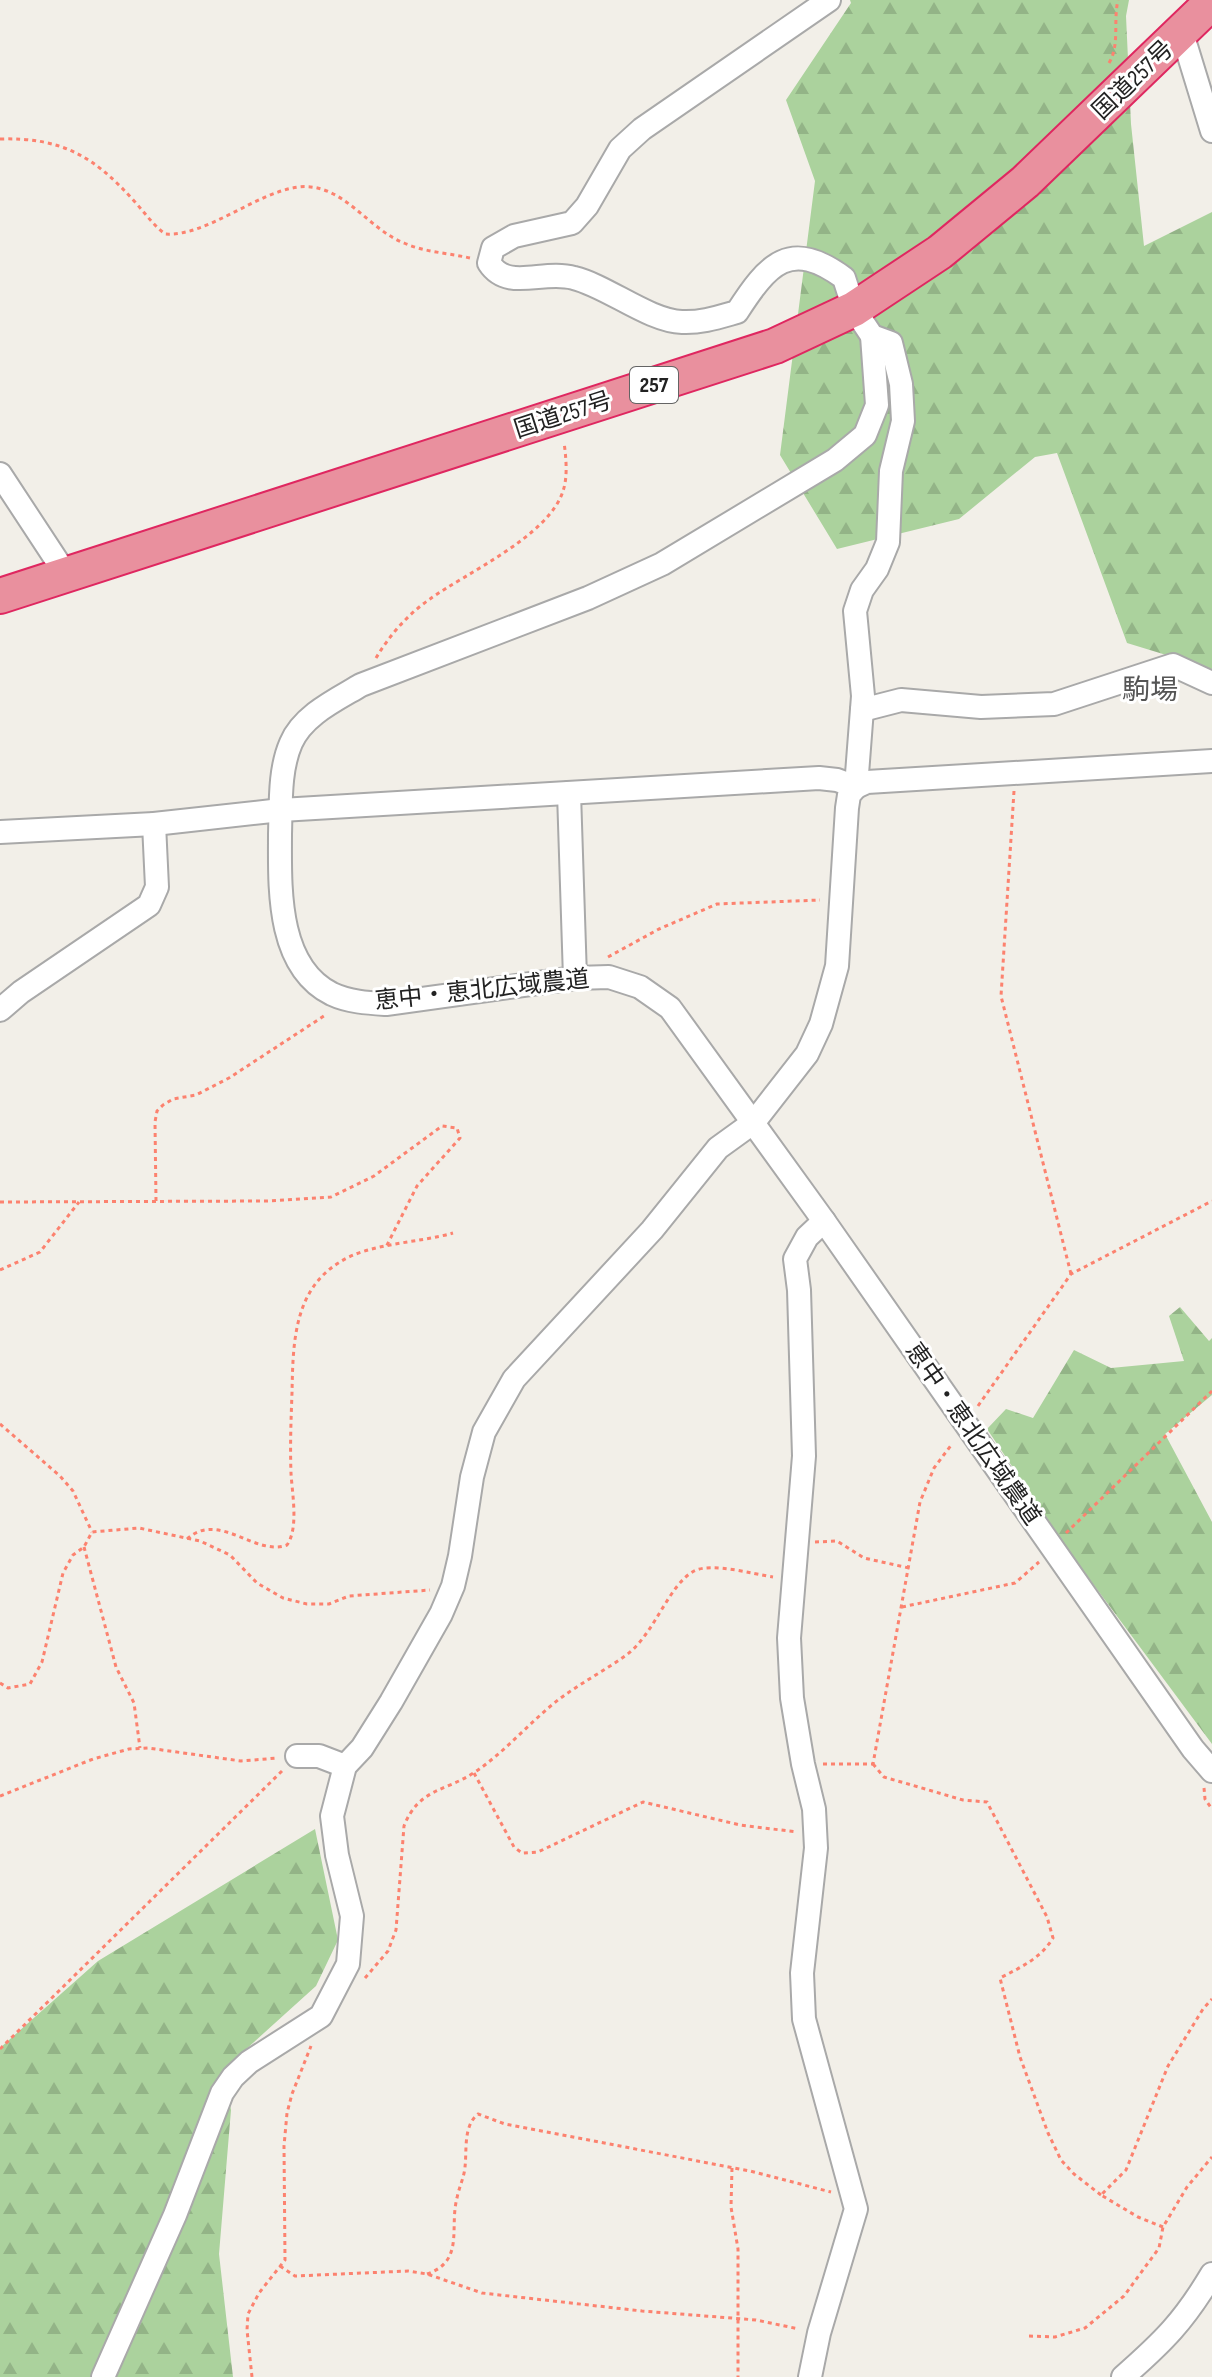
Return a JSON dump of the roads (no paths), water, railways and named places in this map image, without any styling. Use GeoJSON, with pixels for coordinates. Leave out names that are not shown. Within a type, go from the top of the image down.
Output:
{"type":"FeatureCollection","features":[{"type":"Feature","properties":{"kind":"highway","name":"国道257号"},"geometry":{"type":"LineString","coordinates":[[0,596],[775,346],[863,323],[940,252],[1025,182],[1212,2]]}},
{"type":"Feature","properties":{"kind":"street"},"geometry":{"type":"LineString","coordinates":[[829,0],[642,129],[620,149],[587,206],[572,223],[514,236],[493,248],[489,263],[496,275],[509,279],[548,275],[574,278],[680,322],[709,320],[737,312],[751,290],[773,267],[791,257],[814,259],[844,278],[863,323],[891,343],[901,384],[903,421],[891,471],[888,542],[877,569],[862,590],[855,611],[863,696],[856,787]]}},
{"type":"Feature","properties":{"kind":"street"},"geometry":{"type":"LineString","coordinates":[[1182,33],[1212,131]]}},
{"type":"Feature","properties":{"kind":"street","name":"恵中・恵北広域農道"},"geometry":{"type":"LineString","coordinates":[[863,323],[877,405],[865,435],[835,460],[662,564],[588,598],[372,681],[328,704],[305,723],[291,742],[282,779],[279,889],[287,930],[294,952],[312,979],[339,996],[358,1002],[386,1004],[575,978],[609,977],[640,987],[670,1008],[824,1221],[1193,1749],[1212,1771]]}},
{"type":"Feature","properties":{"kind":"street"},"geometry":{"type":"LineString","coordinates":[[0,474],[67,576]]}},
{"type":"Feature","properties":{"kind":"street"},"geometry":{"type":"LineString","coordinates":[[862,710],[901,700],[981,707],[1054,704],[1173,665],[1212,683]]}},
{"type":"Feature","properties":{"kind":"street"},"geometry":{"type":"LineString","coordinates":[[103,2377],[175,2215],[222,2093],[249,2062],[321,2016],[348,1964],[352,1916],[337,1855],[332,1816],[345,1766],[362,1748],[391,1702],[450,1593],[460,1556],[472,1477],[484,1432],[498,1405],[514,1379],[652,1230],[718,1148],[754,1122],[807,1054],[821,1024],[837,966],[849,795],[867,782],[1212,761]]}},
{"type":"Feature","properties":{"kind":"street"},"geometry":{"type":"LineString","coordinates":[[0,832],[154,824],[281,810],[819,778],[856,787]]}},
{"type":"Feature","properties":{"kind":"street"},"geometry":{"type":"LineString","coordinates":[[569,793],[575,978]]}},
{"type":"Feature","properties":{"kind":"street"},"geometry":{"type":"LineString","coordinates":[[0,1010],[21,992],[149,905],[157,887],[154,824]]}},
{"type":"Feature","properties":{"kind":"street"},"geometry":{"type":"LineString","coordinates":[[810,2377],[819,2333],[856,2209],[804,2019],[802,1973],[816,1848],[814,1809],[792,1698],[789,1638],[804,1456],[799,1290],[795,1259],[807,1237],[824,1221]]}},
{"type":"Feature","properties":{"kind":"street"},"geometry":{"type":"LineString","coordinates":[[297,1756],[319,1756],[345,1766]]}},
{"type":"Feature","properties":{"kind":"street"},"geometry":{"type":"LineString","coordinates":[[1123,2377],[1163,2342],[1188,2313],[1212,2274]]}},
{"type":"Feature","properties":{"kind":"district","name":"駒場"},"geometry":{"type":"Point","coordinates":[1150,690]}}]}
